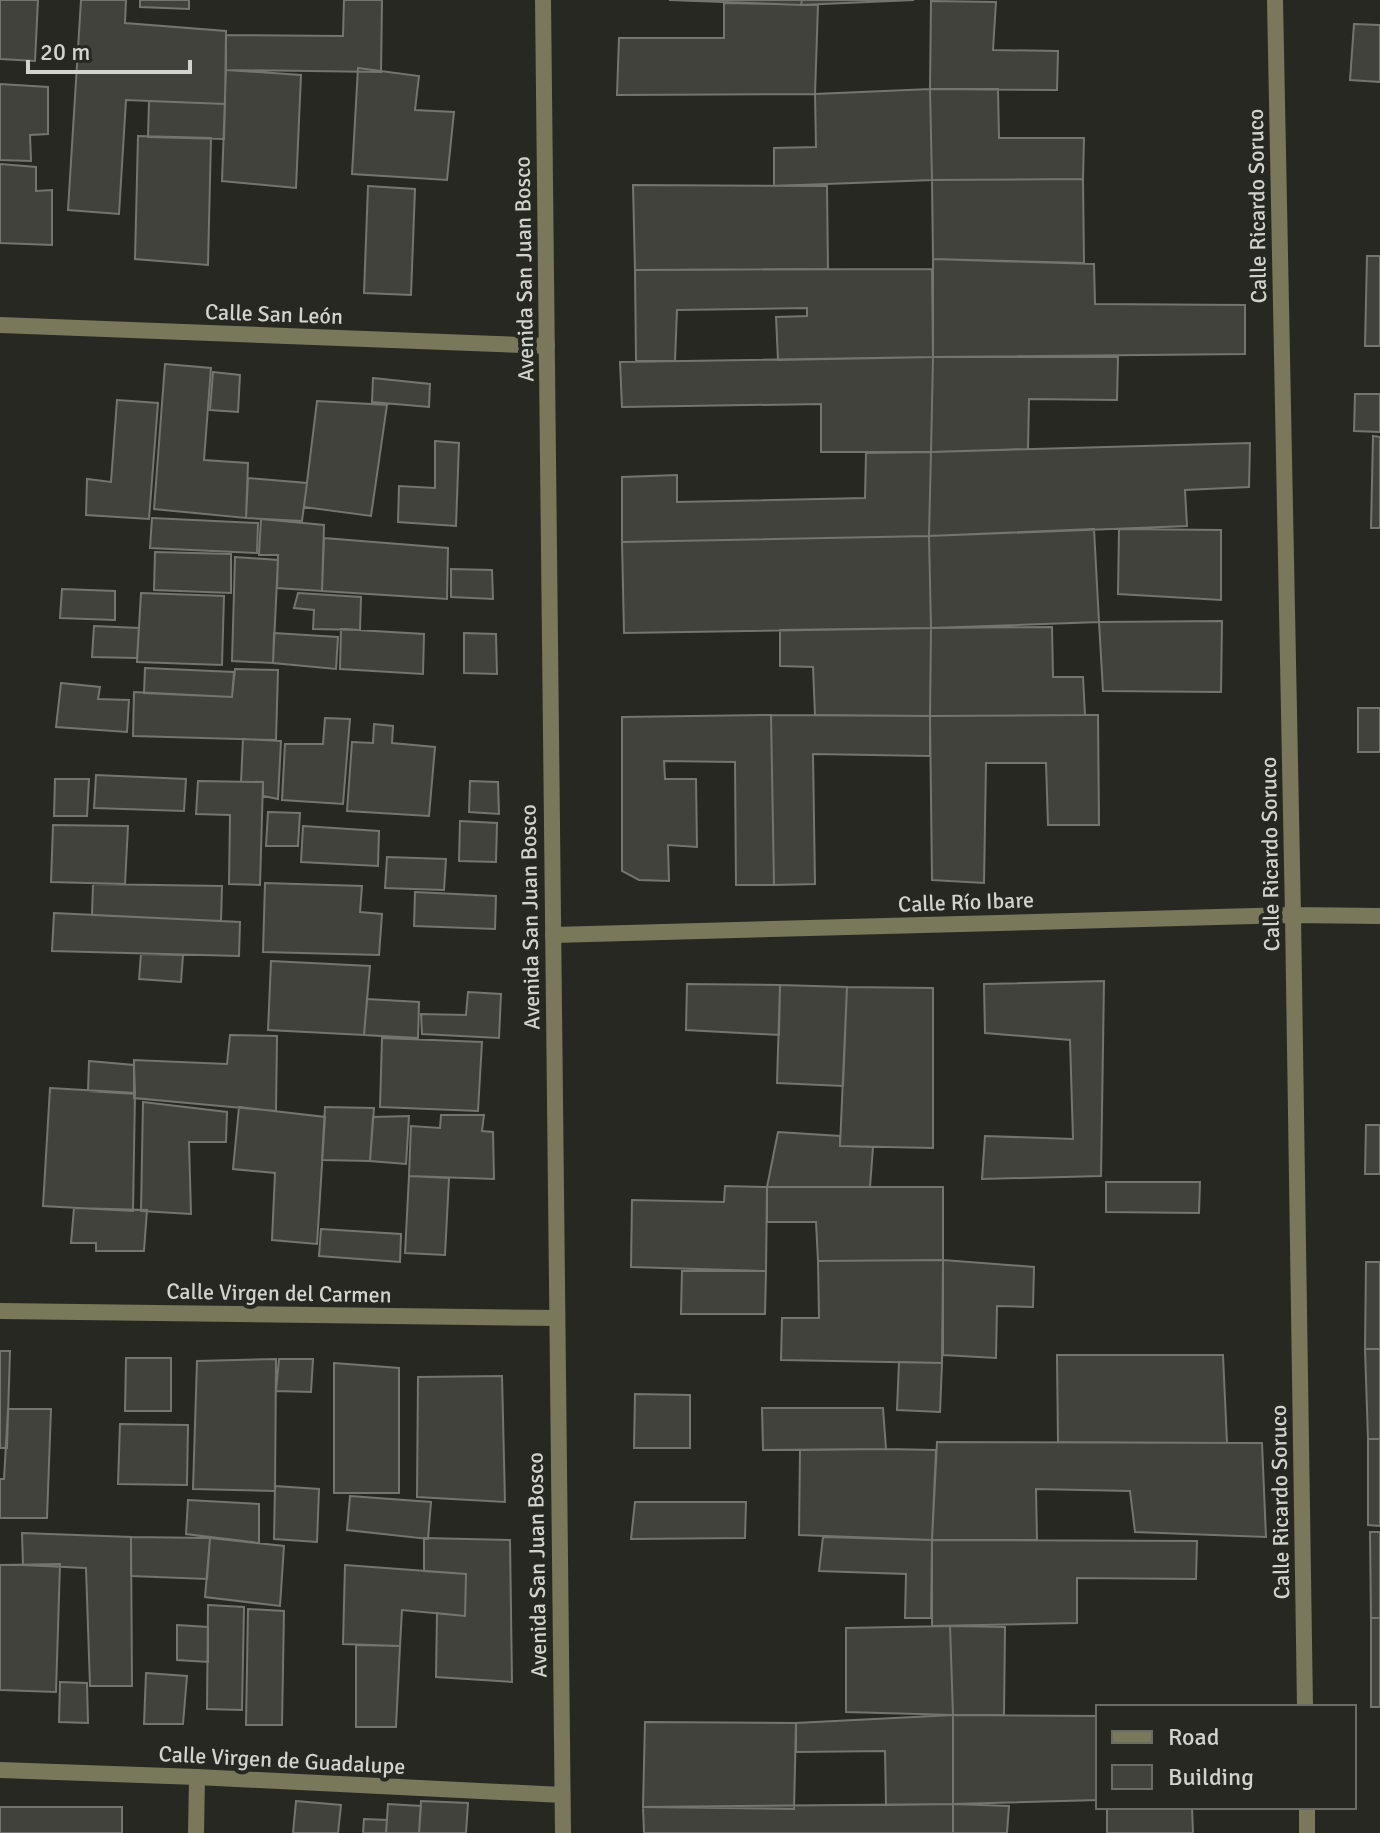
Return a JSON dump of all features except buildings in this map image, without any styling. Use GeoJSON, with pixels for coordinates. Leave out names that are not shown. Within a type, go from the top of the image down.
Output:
{"type":"FeatureCollection","features":[{"type":"Feature","properties":{"kind":"street","name":"Avenida San Juan Bosco"},"geometry":{"type":"LineString","coordinates":[[543,0],[563,1833]]}},
{"type":"Feature","properties":{"kind":"street","name":"Calle Ricardo Soruco"},"geometry":{"type":"LineString","coordinates":[[1275,0],[1305,1705]]}},
{"type":"Feature","properties":{"kind":"street","name":"Calle San León"},"geometry":{"type":"LineString","coordinates":[[0,325],[547,346]]}},
{"type":"Feature","properties":{"kind":"street","name":"Calle Río Ibare"},"geometry":{"type":"LineString","coordinates":[[553,935],[1293,915],[1380,916]]}},
{"type":"Feature","properties":{"kind":"street","name":"Calle Virgen del Carmen"},"geometry":{"type":"LineString","coordinates":[[0,1311],[557,1318]]}},
{"type":"Feature","properties":{"kind":"street","name":"Calle Virgen de Guadalupe"},"geometry":{"type":"LineString","coordinates":[[0,1770],[562,1795]]}},
{"type":"Feature","properties":{"kind":"street"},"geometry":{"type":"LineString","coordinates":[[196,1833],[197,1777]]}},
{"type":"Feature","properties":{"kind":"street"},"geometry":{"type":"LineString","coordinates":[[1307,1809],[1307,1833]]}}]}
